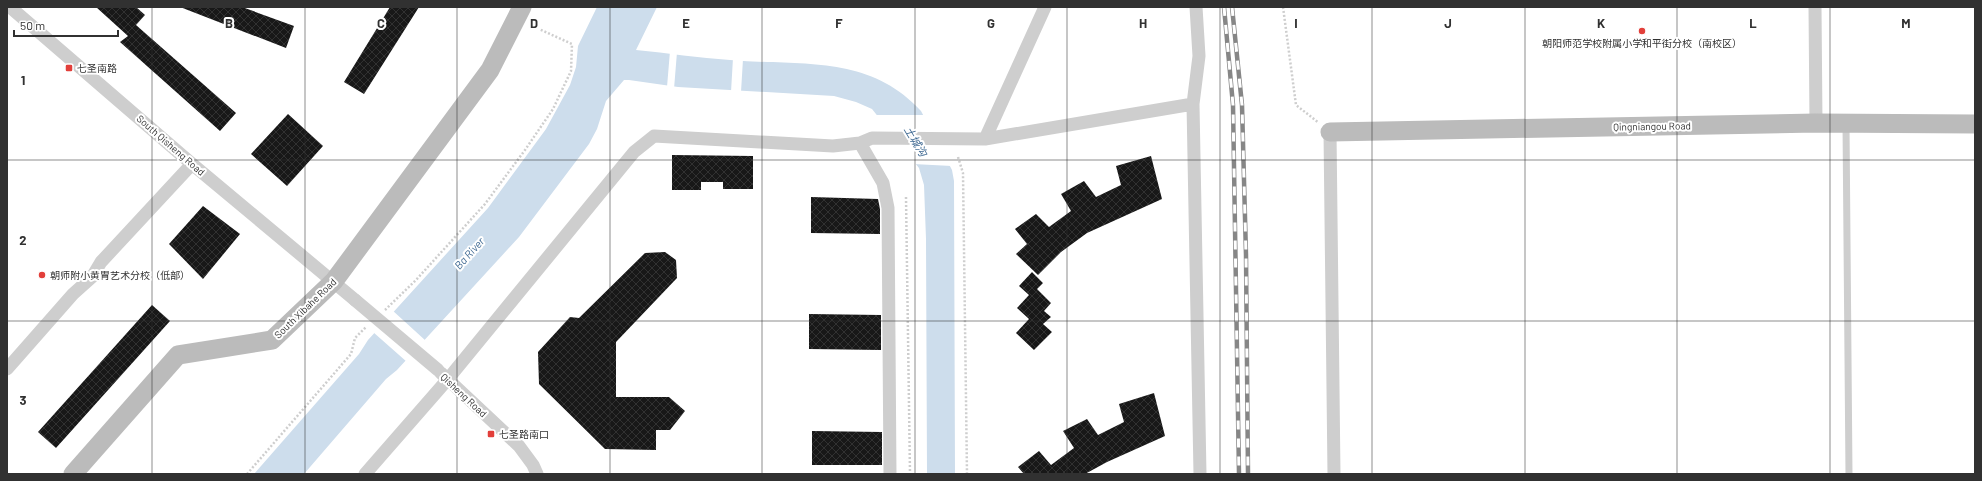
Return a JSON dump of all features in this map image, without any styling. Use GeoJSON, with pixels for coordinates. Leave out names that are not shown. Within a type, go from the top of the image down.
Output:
{"type":"FeatureCollection","features":[{"type":"Feature","properties":{"kind":"street","name":"South Xibahe Road"},"geometry":{"type":"LineString","coordinates":[[73,474],[178,355],[272,340],[334,281],[490,70],[522,7]]}},
{"type":"Feature","properties":{"kind":"street"},"geometry":{"type":"LineString","coordinates":[[985,139],[1045,7]]}},
{"type":"Feature","properties":{"kind":"street"},"geometry":{"type":"LineString","coordinates":[[1196,7],[1199,56],[1193,104],[1200,474]]}},
{"type":"Feature","properties":{"kind":"street"},"geometry":{"type":"LineString","coordinates":[[1814,7],[1816,123]]}},
{"type":"Feature","properties":{"kind":"street","name":"South Qisheng Road"},"geometry":{"type":"LineString","coordinates":[[11,9],[192,164],[355,300]]}},
{"type":"Feature","properties":{"kind":"street"},"geometry":{"type":"LineString","coordinates":[[365,474],[448,379],[634,152],[654,136],[833,146],[866,140],[952,137],[985,139],[1193,104]]}},
{"type":"Feature","properties":{"kind":"street","name":"Qingniangou Road"},"geometry":{"type":"LineString","coordinates":[[1330,132],[1816,123],[1975,124]]}},
{"type":"Feature","properties":{"kind":"street"},"geometry":{"type":"LineString","coordinates":[[1330,132],[1334,474]]}},
{"type":"Feature","properties":{"kind":"street"},"geometry":{"type":"LineString","coordinates":[[866,140],[882,182],[888,208],[890,474]]}},
{"type":"Feature","properties":{"kind":"street"},"geometry":{"type":"LineString","coordinates":[[7,369],[73,294],[92,277],[106,256],[192,164]]}},
{"type":"Feature","properties":{"kind":"street","name":"Qisheng Road"},"geometry":{"type":"LineString","coordinates":[[355,300],[438,370],[519,446],[533,465],[537,474]]}},
{"type":"Feature","properties":{"kind":"lane"},"geometry":{"type":"LineString","coordinates":[[1846,123],[1849,474]]}},
{"type":"Feature","properties":{"kind":"path"},"geometry":{"type":"LineString","coordinates":[[1284,7],[1296,105],[1330,132]]}},
{"type":"Feature","properties":{"kind":"path"},"geometry":{"type":"LineString","coordinates":[[383,311],[416,280],[485,204],[553,109],[571,71],[572,44],[539,29]]}},
{"type":"Feature","properties":{"kind":"path"},"geometry":{"type":"LineString","coordinates":[[958,157],[964,180],[967,474]]}},
{"type":"Feature","properties":{"kind":"path"},"geometry":{"type":"LineString","coordinates":[[906,197],[910,474]]}},
{"type":"Feature","properties":{"kind":"path"},"geometry":{"type":"LineString","coordinates":[[247,474],[352,354],[355,338],[372,322]]}},
{"type":"Feature","properties":{"kind":"water"},"geometry":{"type":"Polygon","coordinates":[[[597,7],[657,7],[636,50],[718,59],[832,66],[856,71],[879,80],[901,93],[921,111],[952,170],[954,181],[955,474],[927,474],[926,239],[924,185],[919,168],[872,109],[856,102],[834,96],[678,87],[624,80],[606,101],[597,129],[589,144],[519,237],[397,370],[386,379],[304,474],[254,474],[359,354],[368,340],[488,208],[546,129],[570,85],[576,67],[578,46],[597,7]]]}},
{"type":"Feature","properties":{"kind":"pier"},"geometry":{"type":"Polygon","coordinates":[[[670,51],[677,52],[674,89],[667,87],[670,51]]]}},
{"type":"Feature","properties":{"kind":"pier"},"geometry":{"type":"Polygon","coordinates":[[[733,58],[743,59],[741,92],[731,92],[733,58]]]}},
{"type":"Feature","properties":{"kind":"pier"},"geometry":{"type":"Polygon","coordinates":[[[874,115],[925,115],[952,166],[913,164],[874,115]]]}},
{"type":"Feature","properties":{"kind":"pier"},"geometry":{"type":"Polygon","coordinates":[[[392,310],[426,341],[407,362],[373,332],[392,310]]]}},
{"type":"Feature","properties":{"kind":"building"},"geometry":{"type":"Polygon","coordinates":[[[96,7],[136,7],[145,15],[136,25],[236,113],[220,131],[120,42],[128,36],[96,7]]]}},
{"type":"Feature","properties":{"kind":"building"},"geometry":{"type":"Polygon","coordinates":[[[180,7],[242,7],[294,26],[286,48],[180,7]]]}},
{"type":"Feature","properties":{"kind":"building"},"geometry":{"type":"Polygon","coordinates":[[[390,7],[419,7],[364,94],[344,82],[390,7]]]}},
{"type":"Feature","properties":{"kind":"building"},"geometry":{"type":"Polygon","coordinates":[[[288,114],[323,146],[287,186],[251,154],[288,114]]]}},
{"type":"Feature","properties":{"kind":"building"},"geometry":{"type":"Polygon","coordinates":[[[672,155],[753,156],[753,189],[723,189],[723,182],[701,182],[701,190],[672,190],[672,155]]]}},
{"type":"Feature","properties":{"kind":"building"},"geometry":{"type":"Polygon","coordinates":[[[1151,156],[1162,199],[1087,233],[1061,252],[1038,275],[1016,254],[1027,244],[1015,229],[1036,214],[1049,227],[1071,211],[1061,194],[1084,181],[1096,197],[1121,185],[1116,166],[1151,156]]]}},
{"type":"Feature","properties":{"kind":"building"},"geometry":{"type":"Polygon","coordinates":[[[811,197],[878,199],[880,209],[880,234],[811,233],[811,197]]]}},
{"type":"Feature","properties":{"kind":"building"},"geometry":{"type":"Polygon","coordinates":[[[203,206],[240,234],[203,279],[169,244],[203,206]]]}},
{"type":"Feature","properties":{"kind":"building"},"geometry":{"type":"Polygon","coordinates":[[[665,252],[676,260],[677,278],[616,342],[616,397],[669,397],[685,411],[670,430],[656,430],[656,450],[605,449],[539,384],[538,352],[570,317],[579,318],[645,253],[665,252]]]}},
{"type":"Feature","properties":{"kind":"building"},"geometry":{"type":"Polygon","coordinates":[[[1032,272],[1043,283],[1037,289],[1051,303],[1044,311],[1051,317],[1043,324],[1052,332],[1034,350],[1016,333],[1029,319],[1017,308],[1029,295],[1019,286],[1032,272]]]}},
{"type":"Feature","properties":{"kind":"building"},"geometry":{"type":"Polygon","coordinates":[[[152,305],[170,321],[56,448],[38,432],[152,305]]]}},
{"type":"Feature","properties":{"kind":"building"},"geometry":{"type":"Polygon","coordinates":[[[809,314],[881,315],[881,350],[809,349],[809,314]]]}},
{"type":"Feature","properties":{"kind":"building"},"geometry":{"type":"Polygon","coordinates":[[[1154,393],[1165,436],[1107,462],[1085,474],[1024,474],[1018,467],[1039,451],[1051,465],[1074,448],[1063,431],[1087,419],[1098,435],[1124,422],[1119,404],[1154,393]]]}},
{"type":"Feature","properties":{"kind":"building"},"geometry":{"type":"Polygon","coordinates":[[[812,431],[882,432],[882,465],[812,465],[812,431]]]}},
{"type":"Feature","properties":{"kind":"railway"},"geometry":{"type":"LineString","coordinates":[[1224,7],[1233,105],[1239,474]]}},
{"type":"Feature","properties":{"kind":"railway"},"geometry":{"type":"LineString","coordinates":[[1232,7],[1242,105],[1246,255],[1248,474]]}},
{"type":"Feature","properties":{"kind":"place","name":"朝阳师范学校附属小学和平街分校（南校区）"},"geometry":{"type":"Point","coordinates":[1642,31]}},
{"type":"Feature","properties":{"kind":"place","name":"七圣南路"},"geometry":{"type":"Point","coordinates":[69,68]}},
{"type":"Feature","properties":{"kind":"place","name":"朝师附小黄胄艺术分校（低部）"},"geometry":{"type":"Point","coordinates":[42,275]}},
{"type":"Feature","properties":{"kind":"place","name":"七圣路南口"},"geometry":{"type":"Point","coordinates":[491,434]}},
{"type":"Feature","properties":{"kind":"water label","name":"土城沟"},"geometry":{"type":"Point","coordinates":[916,141]}},
{"type":"Feature","properties":{"kind":"water label","name":"Ba River"},"geometry":{"type":"Point","coordinates":[469,253]}}]}
